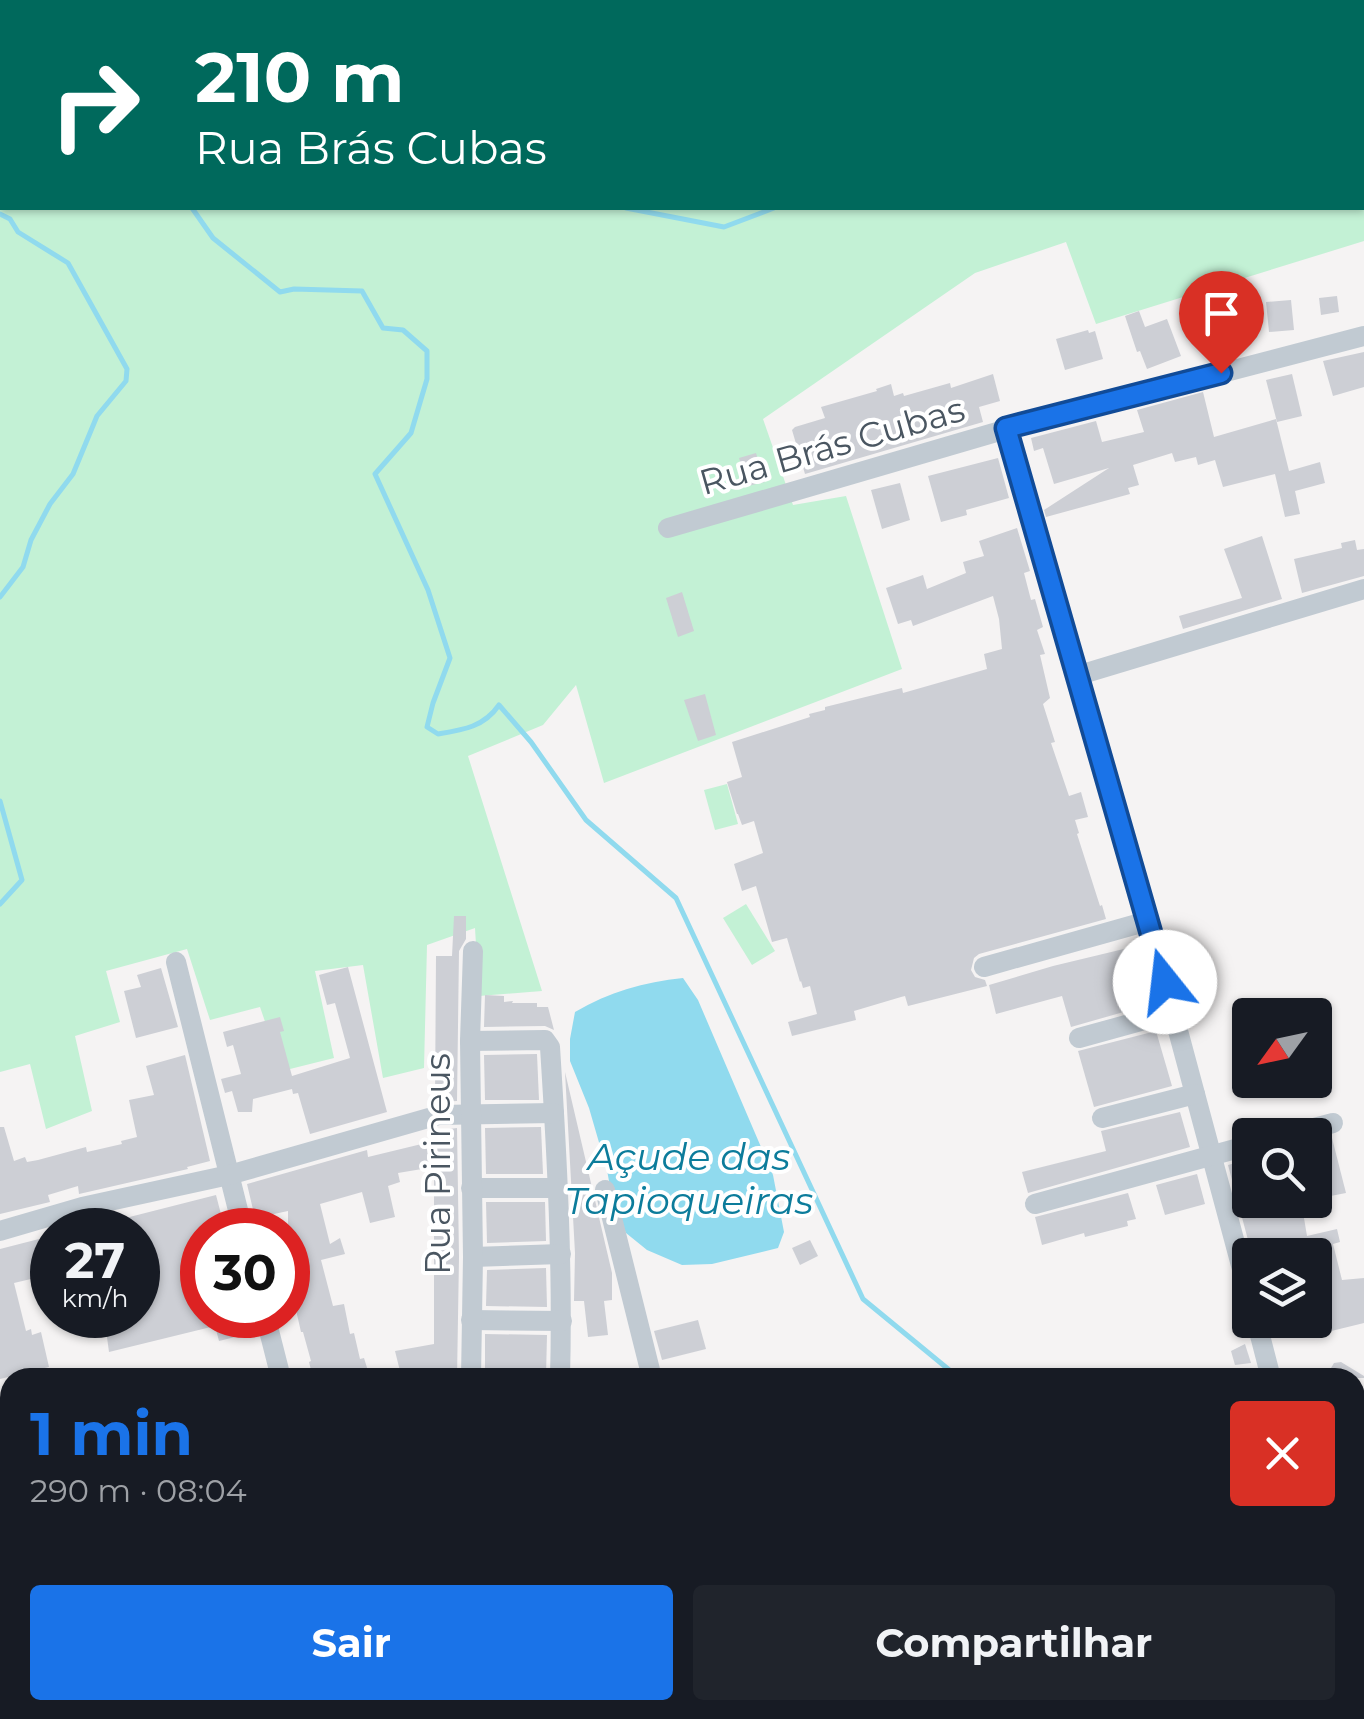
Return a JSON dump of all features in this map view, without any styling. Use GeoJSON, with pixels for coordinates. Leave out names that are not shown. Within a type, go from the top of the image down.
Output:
{"type":"FeatureCollection","features":[{"type":"Feature","properties":{"kind":"street","name":"Rua Brás Cubas"},"geometry":{"type":"LineString","coordinates":[[668,528],[1006,428],[1364,336]]}},
{"type":"Feature","properties":{"kind":"street"},"geometry":{"type":"LineString","coordinates":[[1006,428],[1174,1012],[1234,1238]]}},
{"type":"Feature","properties":{"kind":"street"},"geometry":{"type":"LineString","coordinates":[[1076,676],[1364,589]]}},
{"type":"Feature","properties":{"kind":"street"},"geometry":{"type":"LineString","coordinates":[[984,966],[1148,922]]}},
{"type":"Feature","properties":{"kind":"street","name":"Rua Pirineus"},"geometry":{"type":"LineString","coordinates":[[471,1368],[473,951]]}},
{"type":"Feature","properties":{"kind":"street"},"geometry":{"type":"LineString","coordinates":[[176,962],[238,1208]]}},
{"type":"Feature","properties":{"kind":"street"},"geometry":{"type":"LineString","coordinates":[[1079,1038],[1174,1012]]}},
{"type":"Feature","properties":{"kind":"street"},"geometry":{"type":"LineString","coordinates":[[470,1040],[545,1040],[550,1046],[558,1146],[560,1368]]}},
{"type":"Feature","properties":{"kind":"street"},"geometry":{"type":"LineString","coordinates":[[1102,1118],[1195,1094]]}},
{"type":"Feature","properties":{"kind":"street"},"geometry":{"type":"LineString","coordinates":[[0,1231],[229,1175],[438,1115],[554,1113]]}},
{"type":"Feature","properties":{"kind":"street"},"geometry":{"type":"LineString","coordinates":[[1035,1204],[1232,1151]]}},
{"type":"Feature","properties":{"kind":"street"},"geometry":{"type":"LineString","coordinates":[[471,1188],[556,1188]]}},
{"type":"Feature","properties":{"kind":"street"},"geometry":{"type":"LineString","coordinates":[[604,1190],[649,1368]]}},
{"type":"Feature","properties":{"kind":"street"},"geometry":{"type":"LineString","coordinates":[[473,1256],[561,1254]]}},
{"type":"Feature","properties":{"kind":"street"},"geometry":{"type":"LineString","coordinates":[[471,1320],[562,1321]]}},
{"type":"Feature","properties":{"kind":"street"},"geometry":{"type":"LineString","coordinates":[[271,1338],[278,1368]]}},
{"type":"Feature","properties":{"kind":"street"},"geometry":{"type":"LineString","coordinates":[[1261,1338],[1268,1368]]}},
{"type":"Feature","properties":{"kind":"green space"},"geometry":{"type":"Polygon","coordinates":[[[0,210],[1364,210],[1364,241],[1096,324],[1066,242],[975,273],[763,419],[793,505],[846,496],[902,669],[604,783],[576,685],[543,725],[468,756],[542,991],[479,996],[475,928],[427,945],[424,1068],[383,1078],[363,965],[315,971],[334,1058],[282,1071],[260,1007],[210,1020],[187,949],[106,971],[120,1022],[75,1036],[92,1111],[46,1129],[30,1064],[0,1072],[0,210]]]}},
{"type":"Feature","properties":{"kind":"green space"},"geometry":{"type":"Polygon","coordinates":[[[727,784],[738,824],[715,830],[704,790],[727,784]]]}},
{"type":"Feature","properties":{"kind":"green space"},"geometry":{"type":"Polygon","coordinates":[[[746,904],[775,951],[752,965],[723,918],[746,904]]]}},
{"type":"Feature","properties":{"kind":"water","name":"Açude das Tapioqueiras"},"geometry":{"type":"Polygon","coordinates":[[[683,978],[698,1000],[773,1175],[784,1232],[778,1248],[712,1264],[682,1265],[647,1250],[626,1233],[614,1209],[589,1108],[570,1061],[575,1012],[627,989],[683,978]]]}},
{"type":"Feature","properties":{"kind":"building"},"geometry":{"type":"Polygon","coordinates":[[[1337,296],[1339,312],[1321,315],[1319,298],[1337,296]]]}},
{"type":"Feature","properties":{"kind":"building"},"geometry":{"type":"Polygon","coordinates":[[[1291,300],[1294,330],[1269,332],[1266,302],[1291,300]]]}},
{"type":"Feature","properties":{"kind":"building"},"geometry":{"type":"Polygon","coordinates":[[[1139,311],[1145,327],[1167,319],[1181,356],[1147,369],[1125,316],[1139,311]]]}},
{"type":"Feature","properties":{"kind":"building"},"geometry":{"type":"Polygon","coordinates":[[[1095,331],[1103,359],[1065,370],[1056,339],[1095,331]]]}},
{"type":"Feature","properties":{"kind":"building"},"geometry":{"type":"Polygon","coordinates":[[[1364,352],[1364,387],[1333,396],[1323,361],[1364,352]]]}},
{"type":"Feature","properties":{"kind":"building"},"geometry":{"type":"Polygon","coordinates":[[[993,374],[1000,401],[979,407],[983,422],[805,474],[792,430],[825,418],[821,407],[891,384],[894,396],[904,396],[950,383],[951,388],[993,374]]]}},
{"type":"Feature","properties":{"kind":"building"},"geometry":{"type":"Polygon","coordinates":[[[1292,374],[1302,416],[1277,422],[1266,380],[1292,374]]]}},
{"type":"Feature","properties":{"kind":"building"},"geometry":{"type":"Polygon","coordinates":[[[1203,392],[1214,437],[1276,419],[1289,471],[1320,462],[1325,483],[1295,491],[1300,514],[1285,517],[1275,474],[1223,487],[1215,460],[1198,465],[1196,457],[1175,462],[1172,453],[1133,465],[1139,485],[1128,488],[1130,494],[1046,517],[1044,510],[1109,468],[1054,484],[1043,448],[1034,451],[1031,438],[1096,421],[1102,442],[1144,432],[1137,410],[1203,392]]]}},
{"type":"Feature","properties":{"kind":"building"},"geometry":{"type":"Polygon","coordinates":[[[756,453],[765,482],[748,486],[739,458],[756,453]]]}},
{"type":"Feature","properties":{"kind":"building"},"geometry":{"type":"Polygon","coordinates":[[[998,458],[1009,498],[941,522],[928,476],[998,458]]]}},
{"type":"Feature","properties":{"kind":"building"},"geometry":{"type":"Polygon","coordinates":[[[900,483],[910,520],[882,529],[871,490],[900,483]]]}},
{"type":"Feature","properties":{"kind":"building"},"geometry":{"type":"Polygon","coordinates":[[[1017,528],[1030,571],[1024,573],[1031,600],[1035,599],[1043,627],[1037,630],[1045,654],[1040,655],[1050,698],[1043,704],[1055,742],[1051,743],[1069,796],[1081,792],[1088,817],[1075,820],[1077,834],[1106,919],[979,954],[971,970],[987,986],[908,1006],[905,996],[901,997],[854,1011],[856,1020],[792,1036],[788,1022],[817,1014],[810,986],[803,988],[800,982],[787,938],[772,942],[756,886],[742,891],[734,864],[763,853],[754,821],[742,825],[727,782],[742,777],[732,742],[810,717],[809,714],[825,707],[902,688],[903,693],[987,669],[984,654],[1002,649],[993,596],[913,626],[911,620],[898,624],[886,588],[923,575],[927,589],[966,573],[963,562],[984,556],[979,541],[1017,528]]]}},
{"type":"Feature","properties":{"kind":"building"},"geometry":{"type":"Polygon","coordinates":[[[1262,536],[1282,599],[1183,629],[1179,616],[1242,598],[1224,549],[1262,536]]]}},
{"type":"Feature","properties":{"kind":"building"},"geometry":{"type":"Polygon","coordinates":[[[1355,540],[1357,550],[1364,549],[1364,576],[1302,593],[1294,559],[1342,548],[1341,543],[1355,540]]]}},
{"type":"Feature","properties":{"kind":"building"},"geometry":{"type":"Polygon","coordinates":[[[682,592],[694,631],[678,637],[666,598],[682,592]]]}},
{"type":"Feature","properties":{"kind":"building"},"geometry":{"type":"Polygon","coordinates":[[[705,694],[716,735],[698,741],[684,700],[705,694]]]}},
{"type":"Feature","properties":{"kind":"building"},"geometry":{"type":"Polygon","coordinates":[[[454,916],[466,916],[466,939],[459,951],[457,1101],[435,1102],[436,956],[452,956],[454,916]]]}},
{"type":"Feature","properties":{"kind":"building"},"geometry":{"type":"Polygon","coordinates":[[[1132,947],[1148,1005],[1071,1027],[1062,996],[996,1014],[989,985],[1132,947]]]}},
{"type":"Feature","properties":{"kind":"building"},"geometry":{"type":"Polygon","coordinates":[[[348,967],[387,1112],[310,1134],[298,1093],[293,1094],[292,1089],[253,1099],[252,1112],[238,1112],[232,1091],[225,1093],[221,1079],[241,1074],[233,1045],[227,1047],[223,1032],[280,1017],[292,1076],[350,1058],[335,1003],[327,1005],[319,975],[348,967]]]}},
{"type":"Feature","properties":{"kind":"building"},"geometry":{"type":"Polygon","coordinates":[[[161,968],[178,1027],[136,1038],[124,991],[141,987],[137,975],[161,968]]]}},
{"type":"Feature","properties":{"kind":"building"},"geometry":{"type":"Polygon","coordinates":[[[485,995],[504,996],[504,1002],[548,1007],[554,1030],[545,1026],[484,1027],[485,995]]]}},
{"type":"Feature","properties":{"kind":"building"},"geometry":{"type":"Polygon","coordinates":[[[1156,1031],[1172,1086],[1094,1107],[1078,1051],[1156,1031]]]}},
{"type":"Feature","properties":{"kind":"building"},"geometry":{"type":"Polygon","coordinates":[[[537,1054],[539,1100],[485,1100],[484,1055],[537,1054]]]}},
{"type":"Feature","properties":{"kind":"building"},"geometry":{"type":"Polygon","coordinates":[[[185,1055],[210,1161],[79,1194],[78,1186],[48,1195],[50,1202],[0,1214],[0,1127],[4,1127],[14,1161],[25,1157],[27,1162],[86,1147],[87,1152],[122,1144],[121,1141],[137,1137],[129,1100],[154,1095],[146,1066],[185,1055]]]}},
{"type":"Feature","properties":{"kind":"building"},"geometry":{"type":"Polygon","coordinates":[[[565,1072],[612,1273],[612,1300],[604,1301],[608,1335],[588,1337],[584,1301],[574,1301],[565,1072]]]}},
{"type":"Feature","properties":{"kind":"building"},"geometry":{"type":"Polygon","coordinates":[[[1180,1112],[1190,1147],[1028,1193],[1022,1172],[1106,1151],[1101,1131],[1180,1112]]]}},
{"type":"Feature","properties":{"kind":"building"},"geometry":{"type":"Polygon","coordinates":[[[541,1127],[543,1174],[486,1174],[485,1128],[541,1127]]]}},
{"type":"Feature","properties":{"kind":"building"},"geometry":{"type":"Polygon","coordinates":[[[457,1128],[457,1368],[399,1368],[395,1351],[434,1344],[434,1167],[398,1173],[400,1182],[388,1186],[395,1217],[370,1223],[362,1192],[320,1204],[330,1244],[340,1238],[345,1254],[321,1260],[333,1306],[344,1304],[350,1334],[354,1333],[360,1359],[364,1358],[367,1368],[310,1368],[305,1338],[310,1338],[310,1208],[253,1208],[247,1184],[367,1150],[368,1157],[434,1141],[434,1131],[457,1128]]]}},
{"type":"Feature","properties":{"kind":"building"},"geometry":{"type":"Polygon","coordinates":[[[1332,1138],[1346,1193],[1332,1196],[1332,1138]]]}},
{"type":"Feature","properties":{"kind":"building"},"geometry":{"type":"Polygon","coordinates":[[[1197,1174],[1205,1204],[1165,1215],[1156,1185],[1197,1174]]]}},
{"type":"Feature","properties":{"kind":"building"},"geometry":{"type":"Polygon","coordinates":[[[1128,1193],[1136,1219],[1127,1221],[1128,1226],[1042,1245],[1035,1217],[1128,1193]]]}},
{"type":"Feature","properties":{"kind":"building"},"geometry":{"type":"Polygon","coordinates":[[[216,1195],[219,1208],[180,1208],[180,1335],[109,1352],[107,1338],[160,1338],[160,1209],[216,1195]]]}},
{"type":"Feature","properties":{"kind":"building"},"geometry":{"type":"Polygon","coordinates":[[[486,1202],[545,1202],[546,1241],[487,1243],[486,1202]]]}},
{"type":"Feature","properties":{"kind":"building"},"geometry":{"type":"Polygon","coordinates":[[[1242,1218],[1304,1218],[1307,1236],[1337,1229],[1340,1242],[1333,1244],[1342,1280],[1364,1278],[1364,1323],[1332,1331],[1332,1238],[1247,1238],[1242,1218]]]}},
{"type":"Feature","properties":{"kind":"building"},"geometry":{"type":"Polygon","coordinates":[[[810,1240],[818,1256],[800,1265],[792,1248],[810,1240]]]}},
{"type":"Feature","properties":{"kind":"building"},"geometry":{"type":"Polygon","coordinates":[[[30,1241],[30,1279],[14,1283],[26,1331],[30,1329],[30,1338],[42,1338],[49,1367],[0,1368],[0,1249],[30,1241]]]}},
{"type":"Feature","properties":{"kind":"building"},"geometry":{"type":"Polygon","coordinates":[[[546,1268],[547,1307],[486,1306],[487,1270],[546,1268]]]}},
{"type":"Feature","properties":{"kind":"building"},"geometry":{"type":"Polygon","coordinates":[[[698,1320],[706,1349],[662,1360],[654,1331],[698,1320]]]}},
{"type":"Feature","properties":{"kind":"building"},"geometry":{"type":"Polygon","coordinates":[[[485,1334],[547,1335],[546,1368],[485,1368],[485,1334]]]}},
{"type":"Feature","properties":{"kind":"building"},"geometry":{"type":"Polygon","coordinates":[[[1245,1344],[1251,1363],[1235,1365],[1231,1351],[1245,1344]]]}},
{"type":"Feature","properties":{"kind":"building"},"geometry":{"type":"Polygon","coordinates":[[[1341,1362],[1351,1368],[1331,1368],[1341,1362]]]}},
{"type":"Feature","properties":{"kind":"waterway"},"geometry":{"type":"LineString","coordinates":[[193,210],[213,238],[280,292],[362,291],[383,328],[403,330],[427,351],[427,379],[411,433],[375,474],[428,590],[450,658],[427,727],[438,734],[464,729],[480,723],[499,705],[531,742],[586,820],[676,898],[863,1299],[947,1368]]}},
{"type":"Feature","properties":{"kind":"waterway"},"geometry":{"type":"LineString","coordinates":[[636,210],[724,227],[769,210]]}},
{"type":"Feature","properties":{"kind":"waterway"},"geometry":{"type":"LineString","coordinates":[[0,214],[10,219],[18,232],[68,263],[127,369],[126,381],[97,416],[73,474],[50,504],[31,540],[23,567],[0,597]]}},
{"type":"Feature","properties":{"kind":"waterway"},"geometry":{"type":"LineString","coordinates":[[0,801],[22,880],[0,904]]}},
{"type":"Feature","properties":{"kind":"route"},"geometry":{"type":"LineString","coordinates":[[1165,982],[1006,428],[1221,373]]}}]}
